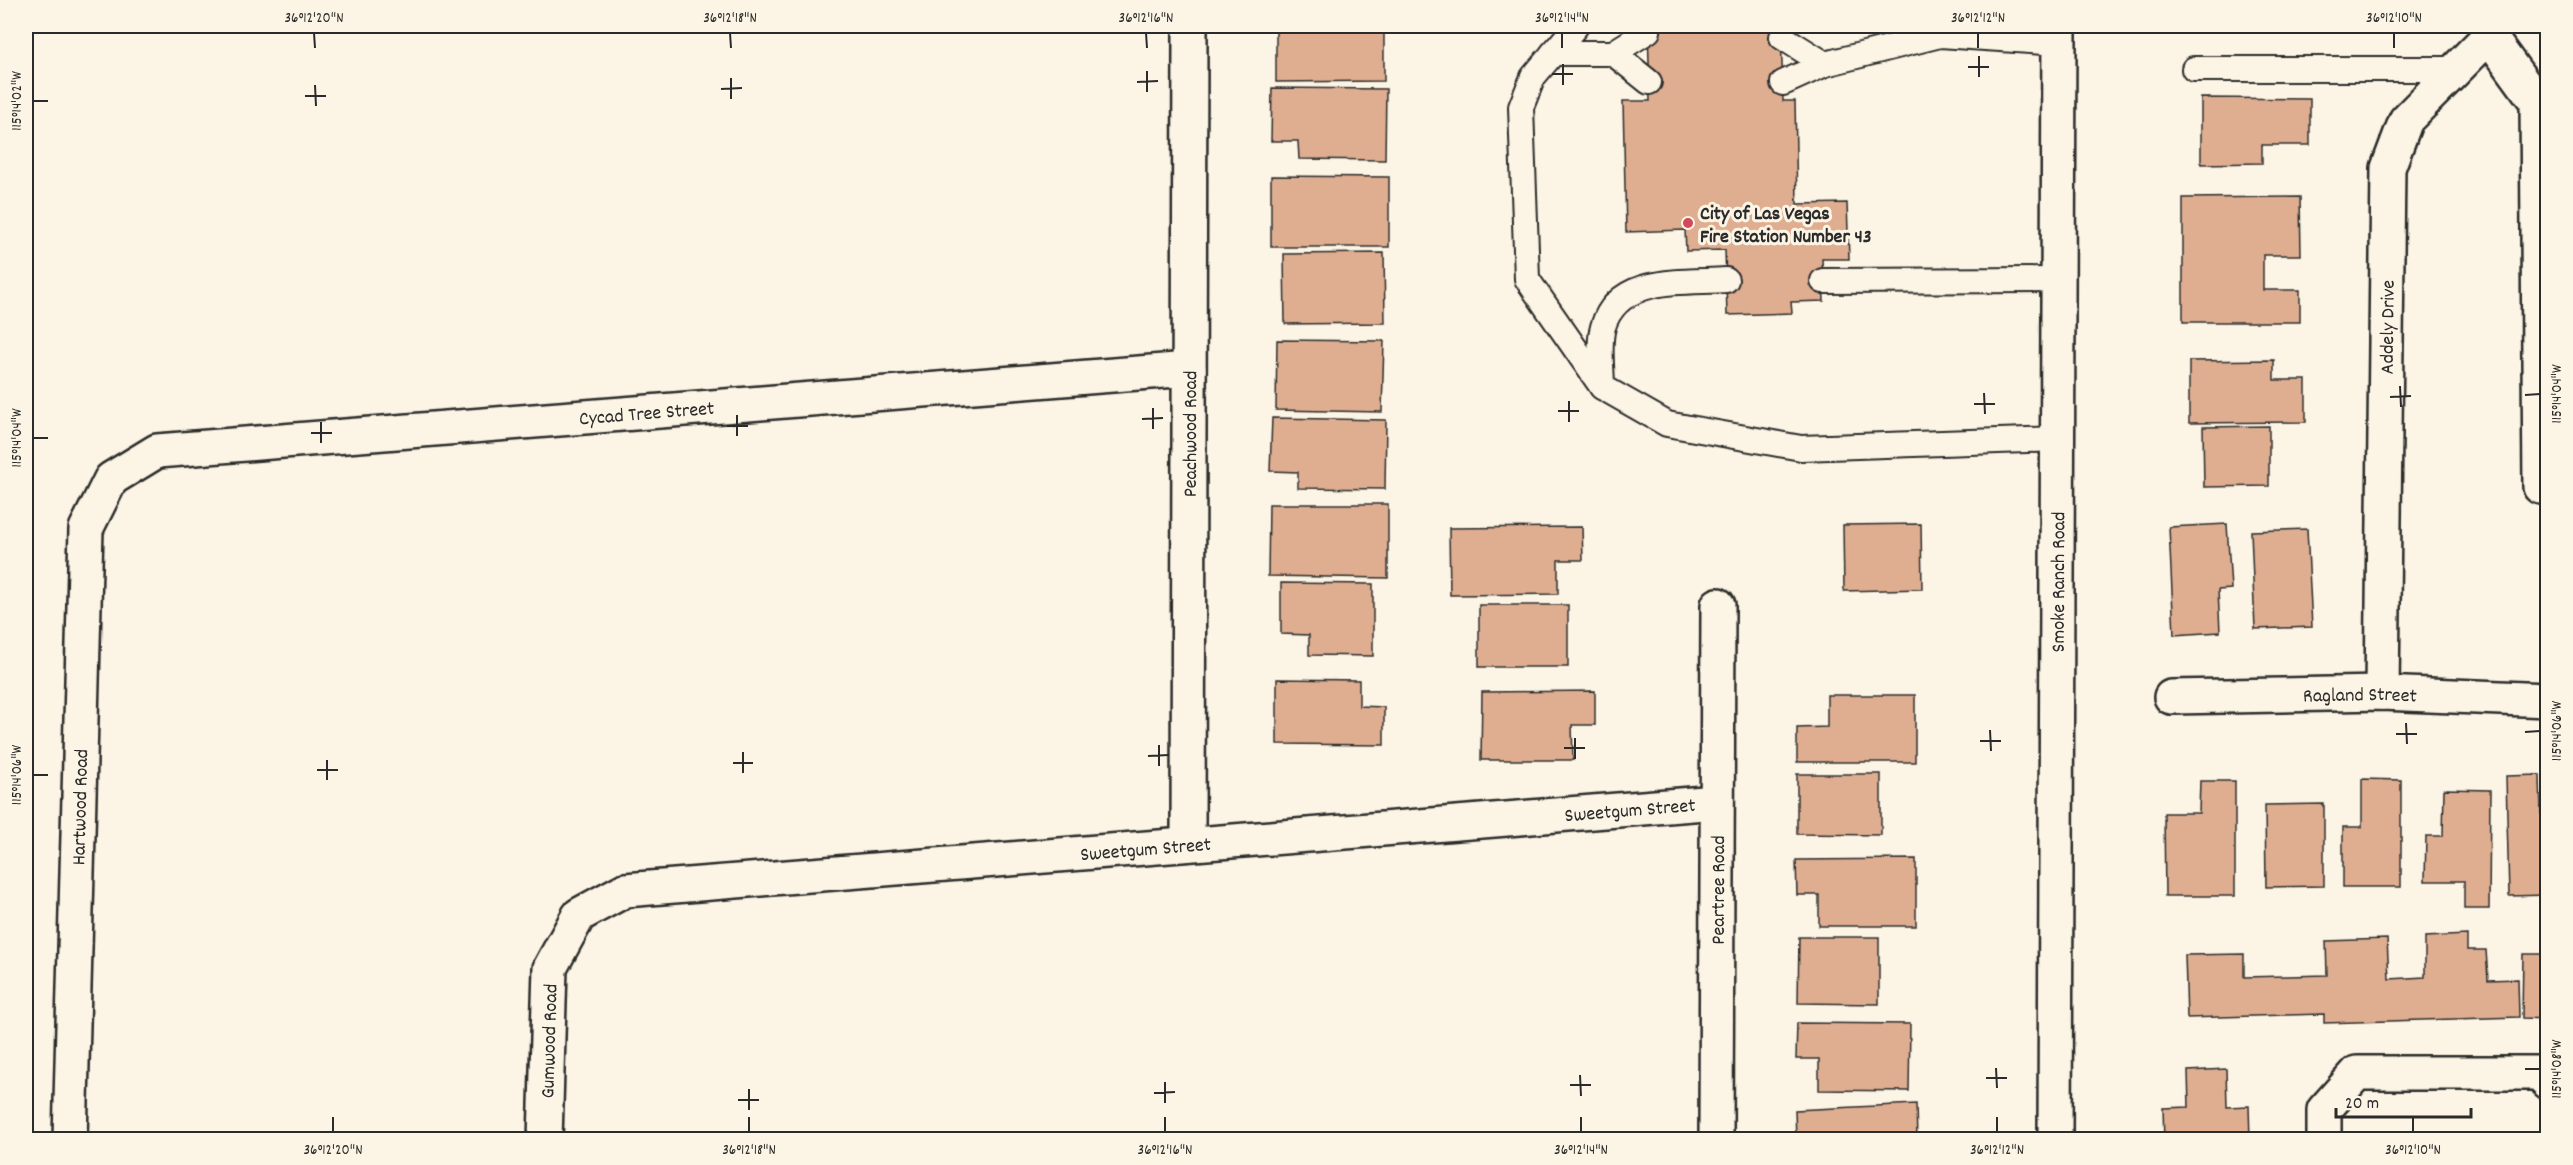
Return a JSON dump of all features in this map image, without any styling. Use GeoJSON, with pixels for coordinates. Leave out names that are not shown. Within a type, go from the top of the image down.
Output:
{"type":"FeatureCollection","features":[{"type":"Feature","properties":{"kind":"street","name":"Peachwood Road"},"geometry":{"type":"LineString","coordinates":[[1188,844],[1190,26]]}},
{"type":"Feature","properties":{"kind":"street","name":"Addely Drive"},"geometry":{"type":"LineString","coordinates":[[2382,693],[2388,168],[2406,120],[2492,31],[2537,102],[2540,488]]}},
{"type":"Feature","properties":{"kind":"street","name":"Smoke Ranch Road"},"geometry":{"type":"LineString","coordinates":[[2055,1140],[2059,34]]}},
{"type":"Feature","properties":{"kind":"street","name":"Cycad Tree Street"},"geometry":{"type":"LineString","coordinates":[[111,479],[156,451],[1189,369]]}},
{"type":"Feature","properties":{"kind":"street","name":"Hartwood Road"},"geometry":{"type":"LineString","coordinates":[[70,1140],[86,529],[111,479]]}},
{"type":"Feature","properties":{"kind":"street","name":"Peartree Road"},"geometry":{"type":"LineString","coordinates":[[1716,1140],[1718,605]]}},
{"type":"Feature","properties":{"kind":"street","name":"Ragland Street"},"geometry":{"type":"LineString","coordinates":[[2171,697],[2382,693],[2547,700]]}},
{"type":"Feature","properties":{"kind":"street","name":"Sweetgum Street"},"geometry":{"type":"LineString","coordinates":[[579,915],[625,890],[1717,802]]}},
{"type":"Feature","properties":{"kind":"street","name":"Gumwood Road"},"geometry":{"type":"LineString","coordinates":[[545,1140],[550,968],[579,915]]}},
{"type":"Feature","properties":{"kind":"street"},"geometry":{"type":"LineString","coordinates":[[2324,1125],[2357,1073],[2540,1073],[2547,1082]]}},
{"type":"Feature","properties":{"kind":"lane"},"geometry":{"type":"LineString","coordinates":[[1576,26],[1533,77],[1521,107],[1527,279],[1602,387],[1667,424],[1801,448],[2058,439]]}},
{"type":"Feature","properties":{"kind":"lane"},"geometry":{"type":"LineString","coordinates":[[1916,26],[1940,36]]}},
{"type":"Feature","properties":{"kind":"lane"},"geometry":{"type":"LineString","coordinates":[[1553,53],[1613,53],[1648,31]]}},
{"type":"Feature","properties":{"kind":"lane"},"geometry":{"type":"LineString","coordinates":[[1783,83],[1826,64],[1940,36],[2059,34]]}},
{"type":"Feature","properties":{"kind":"lane"},"geometry":{"type":"LineString","coordinates":[[1782,37],[1826,64]]}},
{"type":"Feature","properties":{"kind":"lane"},"geometry":{"type":"LineString","coordinates":[[1613,53],[1649,82]]}},
{"type":"Feature","properties":{"kind":"lane"},"geometry":{"type":"LineString","coordinates":[[2194,69],[2454,69]]}},
{"type":"Feature","properties":{"kind":"lane"},"geometry":{"type":"LineString","coordinates":[[1602,387],[1602,328],[1615,303],[1648,285],[1726,280]]}},
{"type":"Feature","properties":{"kind":"lane"},"geometry":{"type":"LineString","coordinates":[[1823,281],[2058,280]]}},
{"type":"Feature","properties":{"kind":"building"},"geometry":{"type":"Polygon","coordinates":[[[1276,26],[1384,26],[1384,81],[1276,82],[1276,26]]]}},
{"type":"Feature","properties":{"kind":"building"},"geometry":{"type":"Polygon","coordinates":[[[1648,26],[1781,26],[1783,101],[1795,101],[1797,204],[1847,203],[1849,259],[1822,259],[1824,301],[1791,302],[1792,313],[1727,315],[1725,250],[1686,251],[1685,230],[1626,232],[1623,101],[1650,101],[1648,26]]]}},
{"type":"Feature","properties":{"kind":"building"},"geometry":{"type":"Polygon","coordinates":[[[1272,88],[1386,89],[1385,160],[1299,159],[1298,141],[1271,141],[1272,88]]]}},
{"type":"Feature","properties":{"kind":"building"},"geometry":{"type":"Polygon","coordinates":[[[2201,98],[2310,99],[2310,145],[2262,145],[2262,163],[2201,164],[2201,98]]]}},
{"type":"Feature","properties":{"kind":"building"},"geometry":{"type":"Polygon","coordinates":[[[1271,176],[1389,177],[1389,247],[1271,247],[1271,176]]]}},
{"type":"Feature","properties":{"kind":"building"},"geometry":{"type":"Polygon","coordinates":[[[2300,197],[2301,255],[2263,255],[2263,290],[2300,290],[2300,322],[2183,322],[2183,198],[2300,197]]]}},
{"type":"Feature","properties":{"kind":"building"},"geometry":{"type":"Polygon","coordinates":[[[1384,253],[1385,323],[1285,324],[1284,254],[1384,253]]]}},
{"type":"Feature","properties":{"kind":"building"},"geometry":{"type":"Polygon","coordinates":[[[1277,340],[1384,341],[1382,412],[1276,410],[1277,340]]]}},
{"type":"Feature","properties":{"kind":"building"},"geometry":{"type":"Polygon","coordinates":[[[2274,360],[2274,380],[2306,380],[2306,422],[2189,423],[2189,361],[2274,360]]]}},
{"type":"Feature","properties":{"kind":"building"},"geometry":{"type":"Polygon","coordinates":[[[1272,418],[1386,420],[1385,489],[1298,488],[1298,472],[1270,471],[1272,418]]]}},
{"type":"Feature","properties":{"kind":"building"},"geometry":{"type":"Polygon","coordinates":[[[2269,426],[2269,486],[2204,487],[2203,427],[2269,426]]]}},
{"type":"Feature","properties":{"kind":"building"},"geometry":{"type":"Polygon","coordinates":[[[1269,504],[1388,504],[1388,578],[1268,576],[1269,504]]]}},
{"type":"Feature","properties":{"kind":"building"},"geometry":{"type":"Polygon","coordinates":[[[1921,524],[1922,589],[1844,591],[1843,525],[1921,524]]]}},
{"type":"Feature","properties":{"kind":"building"},"geometry":{"type":"Polygon","coordinates":[[[2227,524],[2231,589],[2218,590],[2220,632],[2174,635],[2169,527],[2227,524]]]}},
{"type":"Feature","properties":{"kind":"building"},"geometry":{"type":"Polygon","coordinates":[[[1582,527],[1583,560],[1558,560],[1558,594],[1450,595],[1449,528],[1582,527]]]}},
{"type":"Feature","properties":{"kind":"building"},"geometry":{"type":"Polygon","coordinates":[[[2307,529],[2312,627],[2255,629],[2251,531],[2307,529]]]}},
{"type":"Feature","properties":{"kind":"building"},"geometry":{"type":"Polygon","coordinates":[[[1281,583],[1373,584],[1373,656],[1309,655],[1309,635],[1281,634],[1281,583]]]}},
{"type":"Feature","properties":{"kind":"building"},"geometry":{"type":"Polygon","coordinates":[[[1479,605],[1568,605],[1568,667],[1479,667],[1479,605]]]}},
{"type":"Feature","properties":{"kind":"building"},"geometry":{"type":"Polygon","coordinates":[[[1277,679],[1359,680],[1359,706],[1384,707],[1384,745],[1277,744],[1277,679]]]}},
{"type":"Feature","properties":{"kind":"building"},"geometry":{"type":"Polygon","coordinates":[[[1595,691],[1595,725],[1572,725],[1573,760],[1481,760],[1482,692],[1595,691]]]}},
{"type":"Feature","properties":{"kind":"building"},"geometry":{"type":"Polygon","coordinates":[[[1827,695],[1915,695],[1915,762],[1797,762],[1797,728],[1827,727],[1827,695]]]}},
{"type":"Feature","properties":{"kind":"building"},"geometry":{"type":"Polygon","coordinates":[[[1797,774],[1881,774],[1881,835],[1797,834],[1797,774]]]}},
{"type":"Feature","properties":{"kind":"building"},"geometry":{"type":"Polygon","coordinates":[[[2540,775],[2541,814],[2548,814],[2548,895],[2509,896],[2506,776],[2540,775]]]}},
{"type":"Feature","properties":{"kind":"building"},"geometry":{"type":"Polygon","coordinates":[[[2362,779],[2401,780],[2401,887],[2343,887],[2343,827],[2362,827],[2362,779]]]}},
{"type":"Feature","properties":{"kind":"building"},"geometry":{"type":"Polygon","coordinates":[[[2200,781],[2235,781],[2235,896],[2165,896],[2164,813],[2199,813],[2200,781]]]}},
{"type":"Feature","properties":{"kind":"building"},"geometry":{"type":"Polygon","coordinates":[[[2444,789],[2490,790],[2489,909],[2464,909],[2464,881],[2425,881],[2426,836],[2443,836],[2444,789]]]}},
{"type":"Feature","properties":{"kind":"building"},"geometry":{"type":"Polygon","coordinates":[[[2324,804],[2324,886],[2266,887],[2265,805],[2324,804]]]}},
{"type":"Feature","properties":{"kind":"building"},"geometry":{"type":"Polygon","coordinates":[[[1916,859],[1916,926],[1819,926],[1819,895],[1797,895],[1796,860],[1916,859]]]}},
{"type":"Feature","properties":{"kind":"building"},"geometry":{"type":"Polygon","coordinates":[[[2467,935],[2467,950],[2486,950],[2488,980],[2518,979],[2519,1017],[2324,1023],[2324,1014],[2187,1018],[2185,955],[2244,954],[2244,977],[2327,975],[2326,941],[2387,939],[2389,979],[2425,977],[2425,937],[2467,935]]]}},
{"type":"Feature","properties":{"kind":"building"},"geometry":{"type":"Polygon","coordinates":[[[1799,937],[1879,937],[1879,1004],[1798,1003],[1799,937]]]}},
{"type":"Feature","properties":{"kind":"building"},"geometry":{"type":"Polygon","coordinates":[[[2523,954],[2548,954],[2548,1019],[2522,1018],[2523,954]]]}},
{"type":"Feature","properties":{"kind":"building"},"geometry":{"type":"Polygon","coordinates":[[[1797,1023],[1910,1024],[1909,1091],[1819,1090],[1819,1059],[1796,1059],[1797,1023]]]}},
{"type":"Feature","properties":{"kind":"building"},"geometry":{"type":"Polygon","coordinates":[[[2226,1069],[2227,1107],[2249,1106],[2250,1140],[2164,1140],[2163,1108],[2189,1107],[2188,1071],[2226,1069]]]}},
{"type":"Feature","properties":{"kind":"building"},"geometry":{"type":"Polygon","coordinates":[[[1916,1104],[1917,1140],[1796,1140],[1795,1110],[1916,1104]]]}},
{"type":"Feature","properties":{"kind":"place","name":"City of Las Vegas Fire Station Number 43"},"geometry":{"type":"Point","coordinates":[1688,223]}}]}
